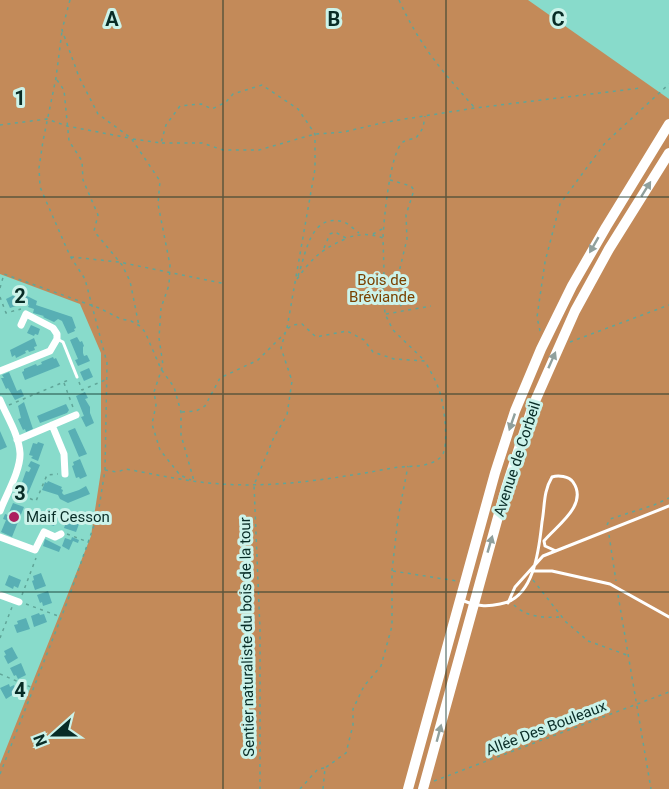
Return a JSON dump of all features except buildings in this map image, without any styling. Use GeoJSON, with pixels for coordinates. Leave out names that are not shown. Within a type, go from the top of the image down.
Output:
{"type":"FeatureCollection","features":[{"type":"Feature","properties":{"kind":"main road"},"geometry":{"type":"LineString","coordinates":[[408,789],[497,463],[515,411],[543,345],[592,250],[669,124]]}},
{"type":"Feature","properties":{"kind":"main road","name":"Avenue de Corbeil"},"geometry":{"type":"LineString","coordinates":[[427,786],[473,604],[518,447],[543,379],[596,273],[669,153]]}},
{"type":"Feature","properties":{"kind":"street"},"geometry":{"type":"LineString","coordinates":[[0,371],[50,351],[57,339],[53,328],[26,314],[21,326]]}},
{"type":"Feature","properties":{"kind":"street"},"geometry":{"type":"LineString","coordinates":[[0,511],[2,497],[9,490],[20,458],[17,440],[1,406]]}},
{"type":"Feature","properties":{"kind":"street"},"geometry":{"type":"LineString","coordinates":[[17,440],[76,415]]}},
{"type":"Feature","properties":{"kind":"street"},"geometry":{"type":"LineString","coordinates":[[52,425],[64,454],[65,474]]}},
{"type":"Feature","properties":{"kind":"street"},"geometry":{"type":"LineString","coordinates":[[0,537],[34,550],[44,532],[55,537],[60,534]]}},
{"type":"Feature","properties":{"kind":"street"},"geometry":{"type":"LineString","coordinates":[[0,595],[17,601]]}},
{"type":"Feature","properties":{"kind":"lane"},"geometry":{"type":"LineString","coordinates":[[57,339],[63,342],[77,377]]}},
{"type":"Feature","properties":{"kind":"lane"},"geometry":{"type":"LineString","coordinates":[[460,599],[488,607],[509,603],[522,591],[531,577],[542,524],[545,492],[552,477],[557,475],[570,479],[574,483],[576,500],[567,519],[544,541],[545,546],[556,551]]}},
{"type":"Feature","properties":{"kind":"lane"},"geometry":{"type":"LineString","coordinates":[[509,603],[515,587],[543,556],[669,506]]}},
{"type":"Feature","properties":{"kind":"lane"},"geometry":{"type":"LineString","coordinates":[[532,569],[552,571],[610,584],[669,617]]}},
{"type":"Feature","properties":{"kind":"path"},"geometry":{"type":"LineString","coordinates":[[0,774],[62,617],[88,543],[98,514],[105,470],[107,363],[85,279],[71,257],[40,187],[39,168],[56,78],[62,30],[70,0]]}},
{"type":"Feature","properties":{"kind":"path"},"geometry":{"type":"LineString","coordinates":[[399,0],[417,37],[432,60],[475,108]]}},
{"type":"Feature","properties":{"kind":"path"},"geometry":{"type":"LineString","coordinates":[[62,30],[78,77],[98,114],[132,138],[160,182],[158,204],[170,265],[169,285],[161,308],[159,327],[163,365],[154,392],[156,405],[152,424],[160,450],[167,460],[180,475],[195,482]]}},
{"type":"Feature","properties":{"kind":"path"},"geometry":{"type":"LineString","coordinates":[[56,78],[64,90],[69,141],[81,161],[83,180],[98,215],[94,231],[119,262],[130,281],[140,326]]}},
{"type":"Feature","properties":{"kind":"path"},"geometry":{"type":"LineString","coordinates":[[543,345],[537,317],[545,262],[560,204],[604,143],[669,84]]}},
{"type":"Feature","properties":{"kind":"path"},"geometry":{"type":"LineString","coordinates":[[161,143],[166,125],[180,106],[201,104],[212,109],[226,102],[233,94],[262,85],[298,109],[315,135],[315,169],[296,279]]}},
{"type":"Feature","properties":{"kind":"path"},"geometry":{"type":"LineString","coordinates":[[0,125],[47,119],[67,126],[161,143],[202,143],[223,150],[248,151],[260,150],[315,135],[344,132],[425,116],[641,88]]}},
{"type":"Feature","properties":{"kind":"path"},"geometry":{"type":"LineString","coordinates":[[105,470],[117,472],[126,470],[195,482],[254,485],[333,479],[408,465],[426,465],[443,455],[446,446],[440,392],[425,362],[393,330],[385,314],[382,290],[383,238],[390,180],[397,151],[403,141],[416,138],[423,128],[425,116]]}},
{"type":"Feature","properties":{"kind":"path"},"geometry":{"type":"LineString","coordinates":[[390,180],[411,186],[414,190],[406,215],[407,239],[399,268],[399,298],[402,310]]}},
{"type":"Feature","properties":{"kind":"path"},"geometry":{"type":"LineString","coordinates":[[296,279],[313,232],[319,224],[344,222],[361,234]]}},
{"type":"Feature","properties":{"kind":"path"},"geometry":{"type":"LineString","coordinates":[[372,234],[384,229]]}},
{"type":"Feature","properties":{"kind":"path"},"geometry":{"type":"LineString","coordinates":[[324,248],[330,234],[334,232],[346,238]]}},
{"type":"Feature","properties":{"kind":"path"},"geometry":{"type":"LineString","coordinates":[[296,279],[324,248],[361,234],[372,234],[383,238]]}},
{"type":"Feature","properties":{"kind":"path"},"geometry":{"type":"LineString","coordinates":[[71,257],[119,262],[226,284]]}},
{"type":"Feature","properties":{"kind":"path"},"geometry":{"type":"LineString","coordinates":[[0,273],[93,306],[140,326],[145,332],[161,369],[174,387],[181,412],[181,435],[195,482]]}},
{"type":"Feature","properties":{"kind":"path"},"geometry":{"type":"LineString","coordinates":[[0,288],[4,274]]}},
{"type":"Feature","properties":{"kind":"path","name":"Sentier naturaliste du bois de la tour"},"geometry":{"type":"LineString","coordinates":[[260,789],[260,630],[254,485],[274,437],[288,415],[292,381],[281,348],[296,279]]}},
{"type":"Feature","properties":{"kind":"path"},"geometry":{"type":"LineString","coordinates":[[0,297],[6,313],[20,308],[26,314]]}},
{"type":"Feature","properties":{"kind":"path"},"geometry":{"type":"LineString","coordinates":[[564,345],[669,305]]}},
{"type":"Feature","properties":{"kind":"path"},"geometry":{"type":"LineString","coordinates":[[385,314],[431,306]]}},
{"type":"Feature","properties":{"kind":"path"},"geometry":{"type":"LineString","coordinates":[[287,328],[302,324],[316,337],[347,331],[363,340],[373,352],[394,359],[425,362]]}},
{"type":"Feature","properties":{"kind":"path"},"geometry":{"type":"LineString","coordinates":[[181,412],[196,411],[205,406],[220,378],[258,360],[286,332]]}},
{"type":"Feature","properties":{"kind":"path"},"geometry":{"type":"LineString","coordinates":[[1,406],[77,377],[82,390],[106,379]]}},
{"type":"Feature","properties":{"kind":"path"},"geometry":{"type":"LineString","coordinates":[[64,382],[76,415]]}},
{"type":"Feature","properties":{"kind":"path"},"geometry":{"type":"LineString","coordinates":[[300,789],[318,769],[325,768],[346,753],[353,725],[353,709],[364,686],[381,666],[392,626],[392,571],[398,518],[408,465]]}},
{"type":"Feature","properties":{"kind":"path"},"geometry":{"type":"LineString","coordinates":[[9,490],[36,501],[47,475],[65,474]]}},
{"type":"Feature","properties":{"kind":"path"},"geometry":{"type":"LineString","coordinates":[[651,789],[607,523],[610,519],[669,498]]}},
{"type":"Feature","properties":{"kind":"path"},"geometry":{"type":"LineString","coordinates":[[60,534],[65,533],[88,543]]}},
{"type":"Feature","properties":{"kind":"path"},"geometry":{"type":"LineString","coordinates":[[0,638],[36,560],[34,550]]}},
{"type":"Feature","properties":{"kind":"path"},"geometry":{"type":"LineString","coordinates":[[392,571],[464,582]]}},
{"type":"Feature","properties":{"kind":"path"},"geometry":{"type":"LineString","coordinates":[[531,577],[566,622],[588,641],[628,656]]}},
{"type":"Feature","properties":{"kind":"path"},"geometry":{"type":"LineString","coordinates":[[17,601],[62,617]]}},
{"type":"Feature","properties":{"kind":"path"},"geometry":{"type":"LineString","coordinates":[[509,603],[520,611],[545,618],[560,617]]}},
{"type":"Feature","properties":{"kind":"path"},"geometry":{"type":"LineString","coordinates":[[0,674],[34,688]]}},
{"type":"Feature","properties":{"kind":"path","name":"Allée Des Bouleaux"},"geometry":{"type":"LineString","coordinates":[[427,786],[669,693]]}},
{"type":"Feature","properties":{"kind":"path"},"geometry":{"type":"LineString","coordinates":[[322,789],[325,768]]}},
{"type":"Feature","properties":{"kind":"green space","name":"Bois de Bréviande"},"geometry":{"type":"Polygon","coordinates":[[[0,0],[528,0],[669,99],[669,789],[0,789],[0,764],[91,536],[101,471],[101,353],[80,304],[0,274],[0,0]]]}},
{"type":"Feature","properties":{"kind":"place","name":"Maif Cesson"},"geometry":{"type":"Point","coordinates":[14,517]}}]}
